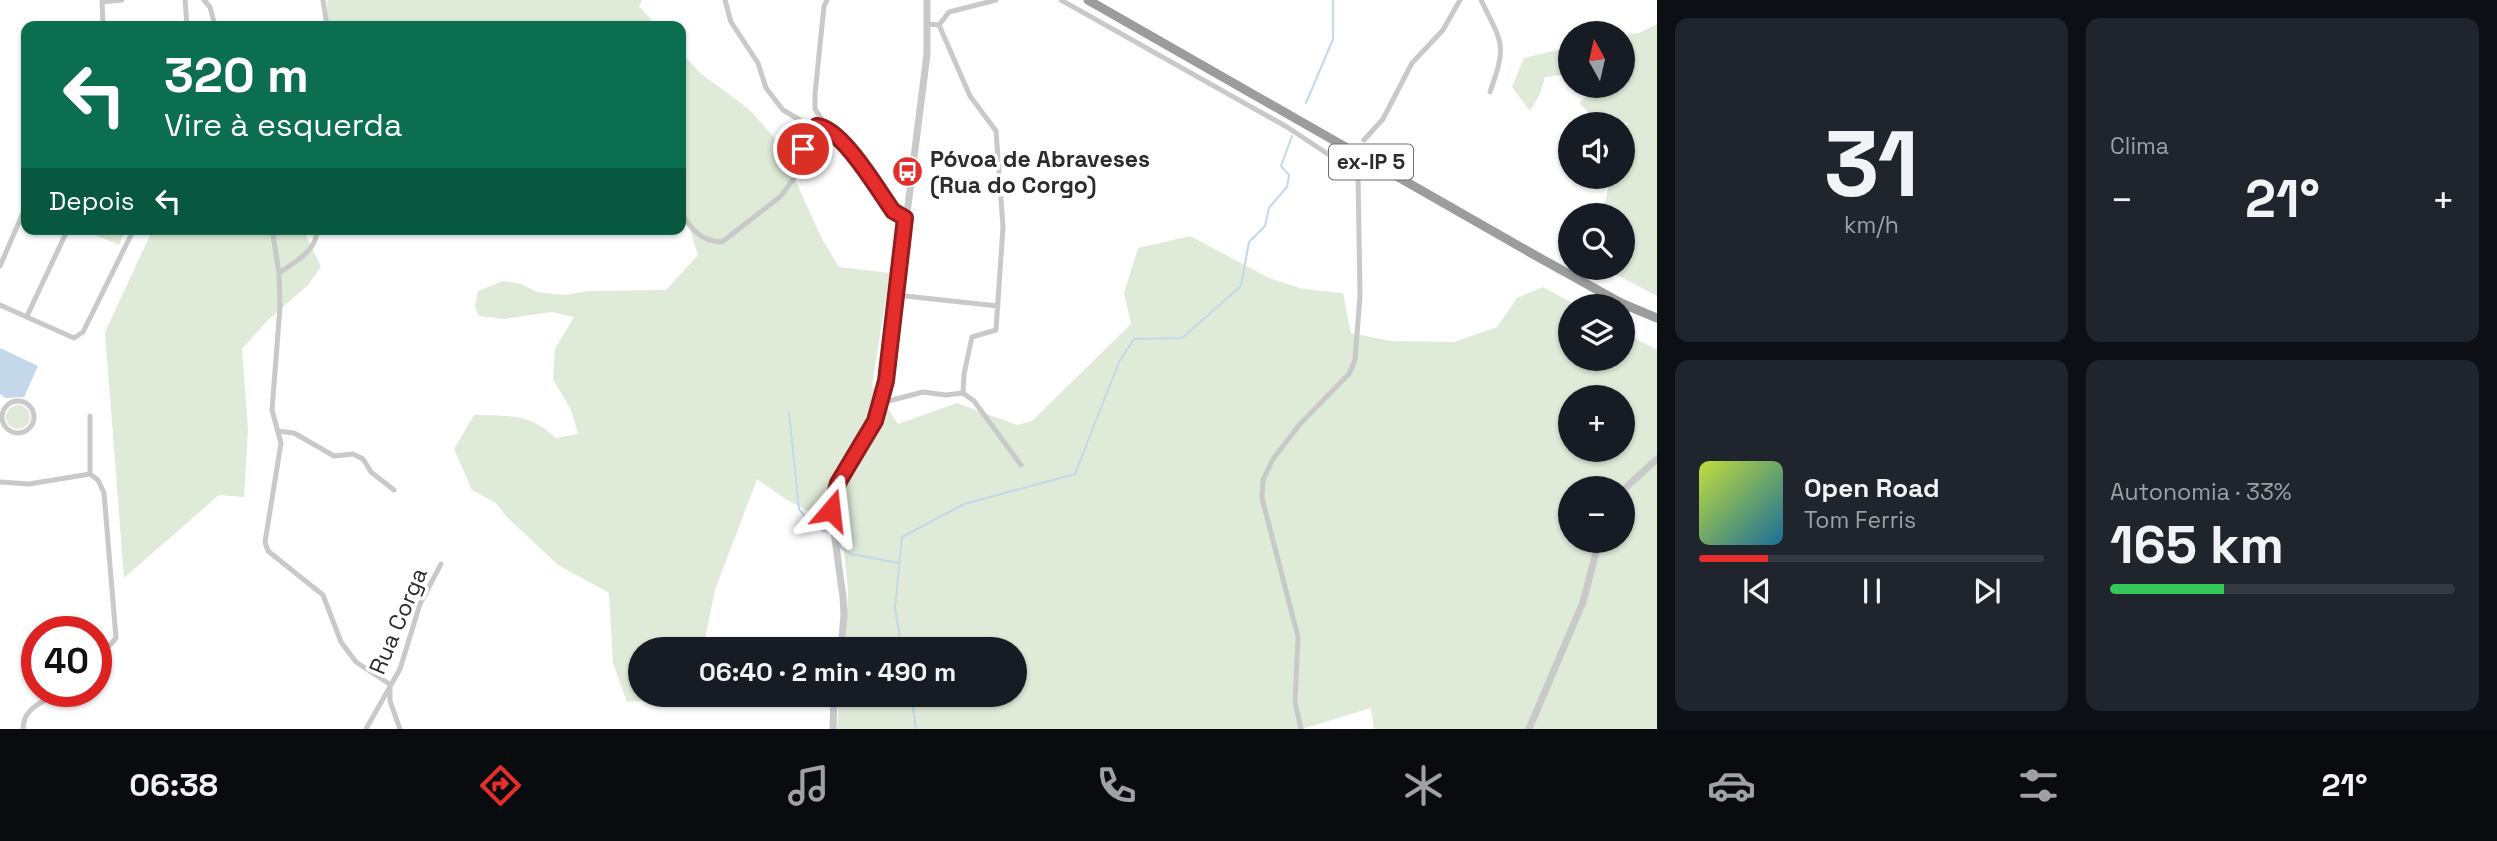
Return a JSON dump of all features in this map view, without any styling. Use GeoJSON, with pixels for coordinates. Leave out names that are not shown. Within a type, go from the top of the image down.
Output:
{"type":"FeatureCollection","features":[{"type":"Feature","properties":{"kind":"highway","name":"ex-IP 5"},"geometry":{"type":"LineString","coordinates":[[1088,0],[1542,259],[1621,303],[1657,318]]}},
{"type":"Feature","properties":{"kind":"street"},"geometry":{"type":"LineString","coordinates":[[103,21],[102,1],[122,0]]}},
{"type":"Feature","properties":{"kind":"street"},"geometry":{"type":"LineString","coordinates":[[185,0],[187,21]]}},
{"type":"Feature","properties":{"kind":"street"},"geometry":{"type":"LineString","coordinates":[[204,0],[213,21]]}},
{"type":"Feature","properties":{"kind":"street"},"geometry":{"type":"LineString","coordinates":[[323,0],[326,21]]}},
{"type":"Feature","properties":{"kind":"street"},"geometry":{"type":"LineString","coordinates":[[725,0],[731,22],[758,63],[766,88],[783,110],[810,126],[827,127]]}},
{"type":"Feature","properties":{"kind":"street"},"geometry":{"type":"LineString","coordinates":[[827,0],[824,6],[815,109],[827,127],[841,139],[893,211],[905,218]]}},
{"type":"Feature","properties":{"kind":"street"},"geometry":{"type":"LineString","coordinates":[[842,637],[843,597],[831,510],[838,483],[870,430],[886,381],[927,54],[927,0]]}},
{"type":"Feature","properties":{"kind":"street"},"geometry":{"type":"LineString","coordinates":[[939,25],[949,12],[996,0]]}},
{"type":"Feature","properties":{"kind":"street"},"geometry":{"type":"LineString","coordinates":[[1061,0],[1287,127],[1358,174],[1360,296],[1355,360],[1349,374],[1300,424],[1273,459],[1264,480],[1262,498],[1298,637],[1295,702],[1301,729]]}},
{"type":"Feature","properties":{"kind":"street"},"geometry":{"type":"LineString","coordinates":[[1364,140],[1383,119],[1412,63],[1444,30],[1460,0]]}},
{"type":"Feature","properties":{"kind":"street"},"geometry":{"type":"LineString","coordinates":[[1481,0],[1501,40],[1502,50],[1490,92]]}},
{"type":"Feature","properties":{"kind":"street"},"geometry":{"type":"LineString","coordinates":[[927,24],[939,25]]}},
{"type":"Feature","properties":{"kind":"street"},"geometry":{"type":"LineString","coordinates":[[939,25],[970,96],[996,131],[1003,227],[996,330],[972,337],[964,374],[964,393]]}},
{"type":"Feature","properties":{"kind":"street"},"geometry":{"type":"LineString","coordinates":[[686,220],[697,236],[709,242],[722,242],[781,196],[797,174],[803,149],[817,126]]}},
{"type":"Feature","properties":{"kind":"street"},"geometry":{"type":"LineString","coordinates":[[0,266],[21,217]]}},
{"type":"Feature","properties":{"kind":"street"},"geometry":{"type":"LineString","coordinates":[[27,316],[65,235]]}},
{"type":"Feature","properties":{"kind":"street"},"geometry":{"type":"LineString","coordinates":[[0,304],[74,338],[91,317],[131,235]]}},
{"type":"Feature","properties":{"kind":"street"},"geometry":{"type":"LineString","coordinates":[[273,235],[279,273],[280,307],[272,410],[281,443],[265,542],[268,551],[323,595],[341,642],[356,662],[391,685],[390,701],[400,729]]}},
{"type":"Feature","properties":{"kind":"street"},"geometry":{"type":"LineString","coordinates":[[279,273],[302,257],[316,242],[317,235]]}},
{"type":"Feature","properties":{"kind":"street"},"geometry":{"type":"LineString","coordinates":[[896,295],[998,306]]}},
{"type":"Feature","properties":{"kind":"street"},"geometry":{"type":"LineString","coordinates":[[881,403],[923,392],[946,395],[964,393],[974,401],[1021,465]]}},
{"type":"Feature","properties":{"kind":"street"},"geometry":{"type":"LineString","coordinates":[[0,415],[6,407],[15,402],[29,405],[34,415],[32,425],[19,433],[9,430],[3,422],[6,407]]}},
{"type":"Feature","properties":{"kind":"street"},"geometry":{"type":"LineString","coordinates":[[90,416],[90,474]]}},
{"type":"Feature","properties":{"kind":"street"},"geometry":{"type":"LineString","coordinates":[[278,431],[294,433],[334,456],[353,454],[363,459],[371,472],[394,490]]}},
{"type":"Feature","properties":{"kind":"street"},"geometry":{"type":"LineString","coordinates":[[1635,479],[1657,459]]}},
{"type":"Feature","properties":{"kind":"street"},"geometry":{"type":"LineString","coordinates":[[0,481],[29,484],[90,474],[98,480],[104,493],[116,638],[112,644]]}},
{"type":"Feature","properties":{"kind":"street"},"geometry":{"type":"LineString","coordinates":[[1529,729],[1583,602],[1596,553]]}},
{"type":"Feature","properties":{"kind":"street","name":"Rua Corga"},"geometry":{"type":"LineString","coordinates":[[366,729],[400,669],[420,604],[441,564]]}},
{"type":"Feature","properties":{"kind":"street"},"geometry":{"type":"LineString","coordinates":[[23,729],[23,719],[27,712],[35,707]]}},
{"type":"Feature","properties":{"kind":"street"},"geometry":{"type":"LineString","coordinates":[[833,729],[834,707]]}},
{"type":"Feature","properties":{"kind":"green space"},"geometry":{"type":"Polygon","coordinates":[[[327,0],[642,0],[639,6],[652,21],[327,21],[327,0]]]}},
{"type":"Feature","properties":{"kind":"green space"},"geometry":{"type":"Polygon","coordinates":[[[1657,24],[1657,296],[1627,280],[1635,280],[1635,203],[1605,203],[1608,189],[1635,189],[1635,112],[1589,112],[1579,103],[1584,98],[1635,98],[1635,33],[1657,24]]]}},
{"type":"Feature","properties":{"kind":"green space"},"geometry":{"type":"Polygon","coordinates":[[[1558,50],[1558,75],[1545,77],[1540,94],[1530,111],[1512,87],[1524,58],[1558,50]]]}},
{"type":"Feature","properties":{"kind":"green space"},"geometry":{"type":"Polygon","coordinates":[[[686,58],[700,73],[750,110],[778,142],[822,239],[839,267],[890,273],[872,385],[898,424],[957,403],[1017,425],[1032,421],[1131,324],[1124,293],[1138,248],[1190,236],[1269,278],[1303,289],[1343,293],[1351,333],[1391,341],[1454,342],[1497,327],[1517,298],[1543,287],[1558,295],[1558,371],[1635,371],[1635,338],[1657,350],[1657,729],[1374,729],[1371,708],[1302,729],[837,729],[838,707],[1027,707],[1027,637],[846,637],[848,591],[842,528],[787,500],[757,479],[715,590],[705,637],[628,637],[627,702],[613,663],[609,593],[558,565],[506,516],[496,503],[472,490],[454,449],[474,415],[509,416],[528,420],[556,438],[578,434],[571,410],[553,379],[555,349],[574,317],[551,312],[504,319],[479,316],[475,307],[478,291],[503,281],[521,284],[537,292],[564,295],[589,291],[666,290],[698,255],[686,218],[686,58]]]}},
{"type":"Feature","properties":{"kind":"green space"},"geometry":{"type":"Polygon","coordinates":[[[95,235],[123,235],[119,245],[95,235]]]}},
{"type":"Feature","properties":{"kind":"green space"},"geometry":{"type":"Polygon","coordinates":[[[150,235],[306,235],[321,267],[308,285],[268,320],[242,349],[248,429],[244,497],[219,495],[124,578],[105,332],[150,235]]]}},
{"type":"Feature","properties":{"kind":"green space"},"geometry":{"type":"Polygon","coordinates":[[[18,405],[27,408],[30,417],[27,426],[18,429],[9,426],[6,417],[9,408],[18,405]]]}},
{"type":"Feature","properties":{"kind":"water"},"geometry":{"type":"Polygon","coordinates":[[[0,348],[38,366],[24,397],[5,398],[0,394],[0,348]]]}},
{"type":"Feature","properties":{"kind":"waterway"},"geometry":{"type":"LineString","coordinates":[[1306,103],[1333,39],[1333,0]]}},
{"type":"Feature","properties":{"kind":"waterway"},"geometry":{"type":"LineString","coordinates":[[900,637],[895,608],[902,537],[964,504],[1075,474],[1119,362],[1134,339],[1182,338],[1241,286],[1249,242],[1265,226],[1269,208],[1287,187],[1289,175],[1281,166],[1292,136]]}},
{"type":"Feature","properties":{"kind":"waterway"},"geometry":{"type":"LineString","coordinates":[[789,412],[799,509],[813,527],[828,532]]}},
{"type":"Feature","properties":{"kind":"waterway"},"geometry":{"type":"LineString","coordinates":[[839,541],[841,548],[851,554],[899,563]]}},
{"type":"Feature","properties":{"kind":"waterway"},"geometry":{"type":"LineString","coordinates":[[913,707],[916,729]]}},
{"type":"Feature","properties":{"kind":"place","name":"Póvoa de Abraveses (Rua do Corgo)"},"geometry":{"type":"Point","coordinates":[907,172]}},
{"type":"Feature","properties":{"kind":"route"},"geometry":{"type":"LineString","coordinates":[[803,149],[817,126],[827,127],[841,139],[893,211],[905,218],[886,381],[881,403],[875,421],[838,483],[831,510]]}}]}
